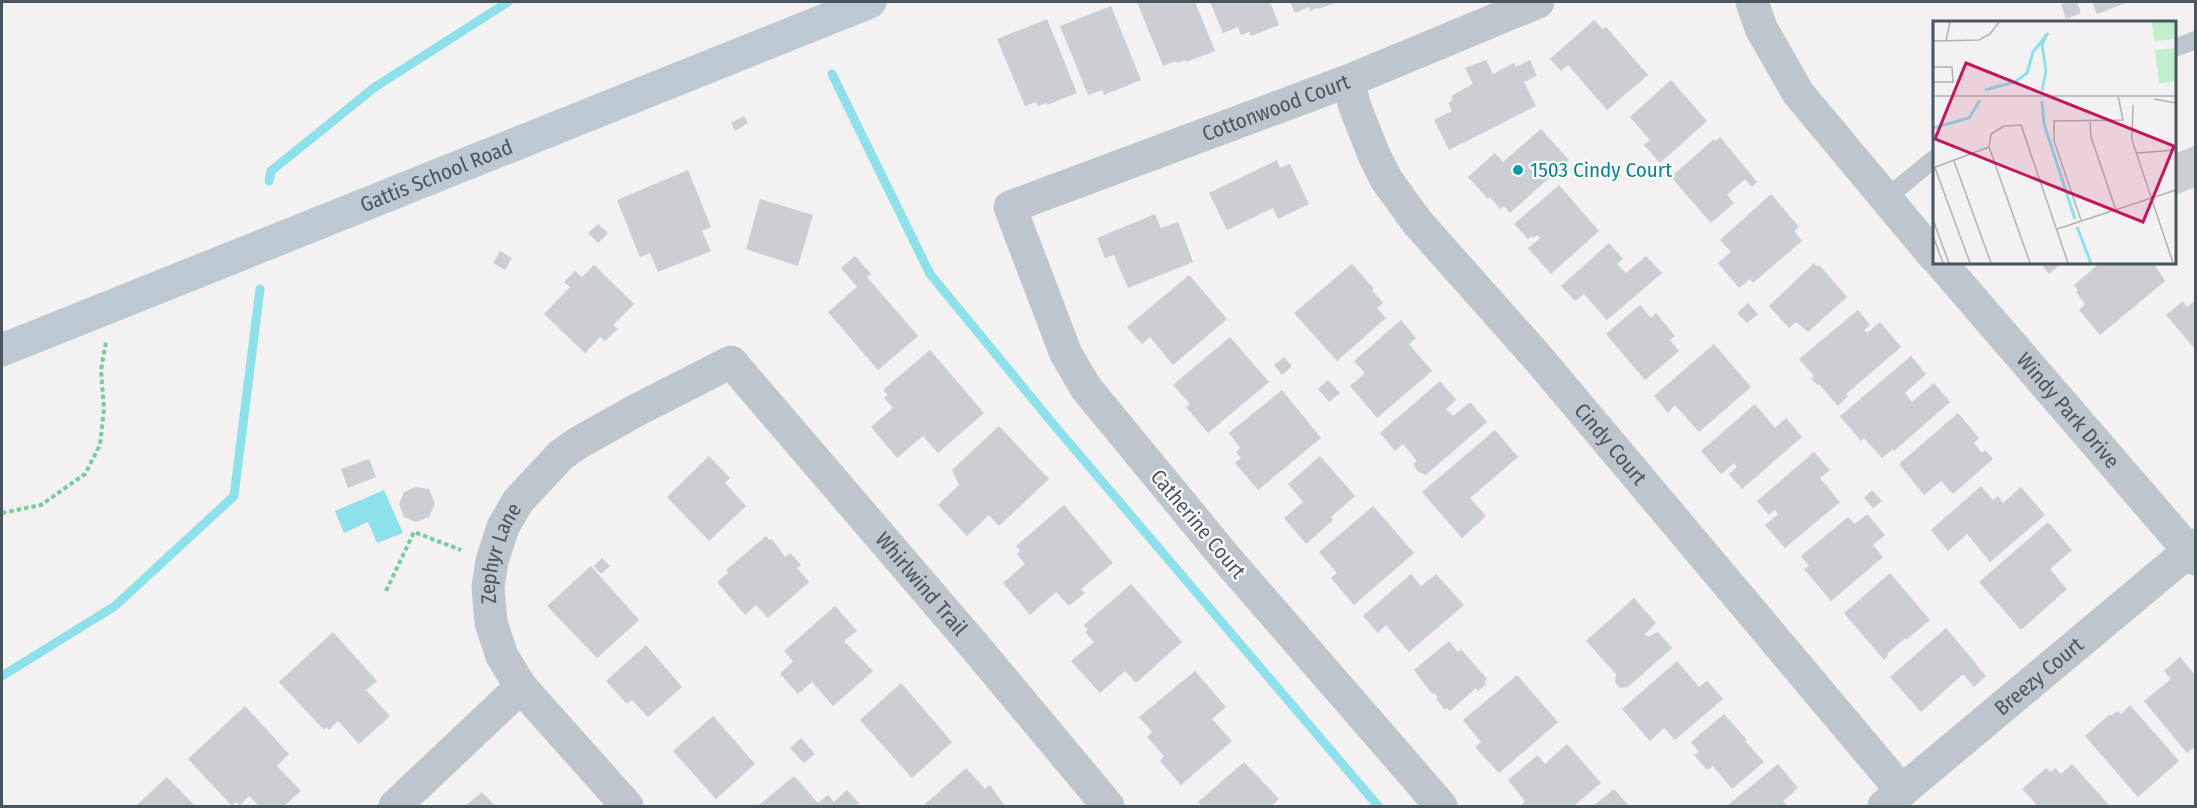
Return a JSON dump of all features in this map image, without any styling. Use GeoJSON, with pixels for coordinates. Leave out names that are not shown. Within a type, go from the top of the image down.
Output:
{"type":"FeatureCollection","features":[{"type":"Feature","properties":{"kind":"main road","name":"Gattis School Road"},"geometry":{"type":"LineString","coordinates":[[2,350],[870,2]]}},
{"type":"Feature","properties":{"kind":"street","name":"Cottonwood Court"},"geometry":{"type":"LineString","coordinates":[[1010,207],[1348,81],[1538,2]]}},
{"type":"Feature","properties":{"kind":"street"},"geometry":{"type":"LineString","coordinates":[[1752,2],[1761,28],[1798,93],[1933,254]]}},
{"type":"Feature","properties":{"kind":"street","name":"Cindy Court"},"geometry":{"type":"LineString","coordinates":[[1348,81],[1355,107],[1374,155],[1386,179],[1417,222],[1538,358],[1893,799]]}},
{"type":"Feature","properties":{"kind":"street","name":"Catherine Court"},"geometry":{"type":"LineString","coordinates":[[1010,207],[1066,354],[1086,388],[1225,557],[1441,807]]}},
{"type":"Feature","properties":{"kind":"street","name":"Windy Park Drive"},"geometry":{"type":"LineString","coordinates":[[1942,264],[2193,552]]}},
{"type":"Feature","properties":{"kind":"street","name":"Zephyr Lane"},"geometry":{"type":"LineString","coordinates":[[627,807],[521,687],[502,656],[491,623],[488,587],[492,563],[503,527],[518,501],[561,455],[635,411],[731,362]]}},
{"type":"Feature","properties":{"kind":"street","name":"Whirlwind Trail"},"geometry":{"type":"LineString","coordinates":[[731,362],[977,649],[1108,807]]}},
{"type":"Feature","properties":{"kind":"street","name":"Breezy Court"},"geometry":{"type":"LineString","coordinates":[[1893,799],[2193,552]]}},
{"type":"Feature","properties":{"kind":"street"},"geometry":{"type":"LineString","coordinates":[[395,807],[521,687]]}},
{"type":"Feature","properties":{"kind":"lane"},"geometry":{"type":"LineString","coordinates":[[2176,48],[2196,40]]}},
{"type":"Feature","properties":{"kind":"lane"},"geometry":{"type":"LineString","coordinates":[[1885,198],[1933,161]]}},
{"type":"Feature","properties":{"kind":"path"},"geometry":{"type":"LineString","coordinates":[[2,513],[41,505],[85,474],[100,445],[104,409],[102,370],[107,338]]}},
{"type":"Feature","properties":{"kind":"path"},"geometry":{"type":"LineString","coordinates":[[386,591],[414,532],[492,563]]}},
{"type":"Feature","properties":{"kind":"water"},"geometry":{"type":"Polygon","coordinates":[[[384,490],[403,533],[377,543],[368,522],[344,533],[335,511],[384,490]]]}},
{"type":"Feature","properties":{"kind":"building"},"geometry":{"type":"Polygon","coordinates":[[[1137,2],[1195,2],[1215,51],[1186,62],[1185,60],[1177,63],[1176,61],[1163,66],[1137,2]]]}},
{"type":"Feature","properties":{"kind":"building"},"geometry":{"type":"Polygon","coordinates":[[[1210,2],[1270,2],[1279,25],[1251,36],[1249,32],[1241,35],[1238,27],[1223,33],[1210,2]]]}},
{"type":"Feature","properties":{"kind":"building"},"geometry":{"type":"Polygon","coordinates":[[[1290,2],[1338,2],[1310,11],[1309,7],[1295,13],[1290,2]]]}},
{"type":"Feature","properties":{"kind":"building"},"geometry":{"type":"Polygon","coordinates":[[[2077,2],[2081,13],[2066,19],[2061,4],[2077,2]]]}},
{"type":"Feature","properties":{"kind":"building"},"geometry":{"type":"Polygon","coordinates":[[[2092,2],[2128,2],[2097,14],[2092,2]]]}},
{"type":"Feature","properties":{"kind":"building"},"geometry":{"type":"Polygon","coordinates":[[[1111,6],[1141,80],[1104,95],[1102,90],[1088,95],[1060,26],[1111,6]]]}},
{"type":"Feature","properties":{"kind":"building"},"geometry":{"type":"Polygon","coordinates":[[[1047,19],[1077,93],[1047,105],[1047,103],[1038,106],[1036,102],[1025,106],[997,39],[1047,19]]]}},
{"type":"Feature","properties":{"kind":"building"},"geometry":{"type":"Polygon","coordinates":[[[1594,20],[1603,29],[1606,27],[1648,75],[1607,110],[1568,65],[1561,71],[1550,59],[1594,20]]]}},
{"type":"Feature","properties":{"kind":"building"},"geometry":{"type":"Polygon","coordinates":[[[1486,60],[1493,74],[1514,63],[1516,67],[1530,60],[1537,76],[1524,82],[1536,106],[1449,150],[1434,120],[1452,111],[1448,103],[1453,100],[1451,96],[1473,84],[1465,68],[1486,60]]]}},
{"type":"Feature","properties":{"kind":"building"},"geometry":{"type":"Polygon","coordinates":[[[1671,80],[1707,121],[1660,163],[1644,145],[1650,140],[1630,117],[1671,80]]]}},
{"type":"Feature","properties":{"kind":"building"},"geometry":{"type":"Polygon","coordinates":[[[744,116],[748,123],[735,131],[731,123],[744,116]]]}},
{"type":"Feature","properties":{"kind":"building","name":"1503 Cindy Court"},"geometry":{"type":"Polygon","coordinates":[[[1541,129],[1569,160],[1510,213],[1504,206],[1500,209],[1468,177],[1495,153],[1503,162],[1541,129]]]}},
{"type":"Feature","properties":{"kind":"building"},"geometry":{"type":"Polygon","coordinates":[[[1720,137],[1757,182],[1752,187],[1745,179],[1727,195],[1734,203],[1711,223],[1671,177],[1714,139],[1716,141],[1720,137]]]}},
{"type":"Feature","properties":{"kind":"building"},"geometry":{"type":"Polygon","coordinates":[[[2196,145],[2196,187],[2176,195],[2176,153],[2196,145]]]}},
{"type":"Feature","properties":{"kind":"building"},"geometry":{"type":"Polygon","coordinates":[[[1277,160],[1280,168],[1290,164],[1309,204],[1278,219],[1273,208],[1227,230],[1209,193],[1277,160]]]}},
{"type":"Feature","properties":{"kind":"building"},"geometry":{"type":"Polygon","coordinates":[[[688,170],[711,227],[702,231],[711,251],[658,272],[650,253],[640,257],[617,200],[688,170]]]}},
{"type":"Feature","properties":{"kind":"building"},"geometry":{"type":"Polygon","coordinates":[[[1559,185],[1599,231],[1551,274],[1528,248],[1540,238],[1537,235],[1528,239],[1514,224],[1559,185]]]}},
{"type":"Feature","properties":{"kind":"building"},"geometry":{"type":"Polygon","coordinates":[[[1771,194],[1799,227],[1794,231],[1802,241],[1753,283],[1750,279],[1739,288],[1718,263],[1731,252],[1720,240],[1771,194]]]}},
{"type":"Feature","properties":{"kind":"building"},"geometry":{"type":"Polygon","coordinates":[[[760,199],[813,215],[798,266],[746,249],[760,199]]]}},
{"type":"Feature","properties":{"kind":"building"},"geometry":{"type":"Polygon","coordinates":[[[1155,214],[1161,228],[1178,222],[1193,262],[1128,288],[1114,255],[1105,258],[1097,238],[1155,214]]]}},
{"type":"Feature","properties":{"kind":"building"},"geometry":{"type":"Polygon","coordinates":[[[598,224],[608,233],[598,243],[588,233],[598,224]]]}},
{"type":"Feature","properties":{"kind":"building"},"geometry":{"type":"Polygon","coordinates":[[[1609,243],[1623,259],[1617,264],[1626,273],[1646,256],[1662,273],[1607,320],[1584,294],[1575,301],[1561,286],[1609,243]]]}},
{"type":"Feature","properties":{"kind":"building"},"geometry":{"type":"Polygon","coordinates":[[[500,251],[512,258],[505,270],[493,263],[500,251]]]}},
{"type":"Feature","properties":{"kind":"building"},"geometry":{"type":"Polygon","coordinates":[[[855,256],[871,274],[867,277],[918,336],[878,370],[828,312],[857,287],[841,268],[855,256]]]}},
{"type":"Feature","properties":{"kind":"building"},"geometry":{"type":"Polygon","coordinates":[[[1814,263],[1817,267],[1819,265],[1847,297],[1808,332],[1796,322],[1789,328],[1769,306],[1814,263]]]}},
{"type":"Feature","properties":{"kind":"building"},"geometry":{"type":"Polygon","coordinates":[[[1352,264],[1383,303],[1377,308],[1386,318],[1337,361],[1294,313],[1352,264]]]}},
{"type":"Feature","properties":{"kind":"building"},"geometry":{"type":"Polygon","coordinates":[[[2041,264],[2061,264],[2049,274],[2041,264]]]}},
{"type":"Feature","properties":{"kind":"building"},"geometry":{"type":"Polygon","coordinates":[[[2099,264],[2154,264],[2165,281],[2100,335],[2079,310],[2085,304],[2074,285],[2099,264]]]}},
{"type":"Feature","properties":{"kind":"building"},"geometry":{"type":"Polygon","coordinates":[[[594,265],[634,304],[613,325],[618,329],[605,341],[600,337],[585,353],[544,314],[570,287],[564,282],[575,271],[582,277],[594,265]]]}},
{"type":"Feature","properties":{"kind":"building"},"geometry":{"type":"Polygon","coordinates":[[[1189,275],[1227,319],[1173,365],[1150,337],[1142,344],[1127,327],[1189,275]]]}},
{"type":"Feature","properties":{"kind":"building"},"geometry":{"type":"Polygon","coordinates":[[[2196,300],[2196,350],[2166,315],[2183,301],[2187,307],[2196,300]]]}},
{"type":"Feature","properties":{"kind":"building"},"geometry":{"type":"Polygon","coordinates":[[[1748,303],[1758,314],[1747,323],[1737,313],[1748,303]]]}},
{"type":"Feature","properties":{"kind":"building"},"geometry":{"type":"Polygon","coordinates":[[[1640,305],[1651,318],[1656,313],[1675,336],[1670,340],[1679,351],[1645,380],[1606,334],[1640,305]]]}},
{"type":"Feature","properties":{"kind":"building"},"geometry":{"type":"Polygon","coordinates":[[[1858,310],[1870,325],[1864,330],[1867,333],[1880,322],[1901,347],[1846,394],[1848,396],[1838,406],[1819,384],[1811,379],[1814,376],[1799,359],[1858,310]]]}},
{"type":"Feature","properties":{"kind":"building"},"geometry":{"type":"Polygon","coordinates":[[[1401,320],[1416,338],[1409,344],[1432,371],[1377,418],[1350,386],[1365,373],[1354,361],[1401,320]]]}},
{"type":"Feature","properties":{"kind":"building"},"geometry":{"type":"Polygon","coordinates":[[[1230,337],[1269,382],[1208,433],[1186,407],[1190,404],[1173,385],[1230,337]]]}},
{"type":"Feature","properties":{"kind":"building"},"geometry":{"type":"Polygon","coordinates":[[[1714,344],[1751,387],[1699,432],[1675,405],[1668,413],[1654,396],[1714,344]]]}},
{"type":"Feature","properties":{"kind":"building"},"geometry":{"type":"Polygon","coordinates":[[[930,350],[984,413],[938,453],[923,436],[897,458],[871,427],[893,408],[884,398],[888,395],[883,390],[930,350]]]}},
{"type":"Feature","properties":{"kind":"building"},"geometry":{"type":"Polygon","coordinates":[[[1911,356],[1926,374],[1905,393],[1912,402],[1934,383],[1950,402],[1894,451],[1893,449],[1882,458],[1864,438],[1861,441],[1840,416],[1911,356]]]}},
{"type":"Feature","properties":{"kind":"building"},"geometry":{"type":"Polygon","coordinates":[[[1284,357],[1292,366],[1282,375],[1274,365],[1284,357]]]}},
{"type":"Feature","properties":{"kind":"building"},"geometry":{"type":"Polygon","coordinates":[[[1328,380],[1340,393],[1329,402],[1318,389],[1328,380]]]}},
{"type":"Feature","properties":{"kind":"building"},"geometry":{"type":"Polygon","coordinates":[[[1440,381],[1456,400],[1446,409],[1453,416],[1470,402],[1487,422],[1426,475],[1417,471],[1413,464],[1417,461],[1403,444],[1395,451],[1380,433],[1440,381]]]}},
{"type":"Feature","properties":{"kind":"building"},"geometry":{"type":"Polygon","coordinates":[[[1282,390],[1321,438],[1258,490],[1235,463],[1241,458],[1236,452],[1240,448],[1229,433],[1282,390]]]}},
{"type":"Feature","properties":{"kind":"building"},"geometry":{"type":"Polygon","coordinates":[[[1755,404],[1775,428],[1786,418],[1802,437],[1742,489],[1729,474],[1737,467],[1734,463],[1721,474],[1701,451],[1755,404]]]}},
{"type":"Feature","properties":{"kind":"building"},"geometry":{"type":"Polygon","coordinates":[[[1958,413],[1979,438],[1974,443],[1982,453],[1985,450],[1993,459],[1953,494],[1941,481],[1924,495],[1899,464],[1958,413]]]}},
{"type":"Feature","properties":{"kind":"building"},"geometry":{"type":"Polygon","coordinates":[[[999,426],[1049,479],[999,526],[989,515],[967,536],[938,505],[959,485],[952,470],[999,426]]]}},
{"type":"Feature","properties":{"kind":"building"},"geometry":{"type":"Polygon","coordinates":[[[1495,430],[1518,457],[1470,498],[1486,516],[1462,538],[1422,492],[1495,430]]]}},
{"type":"Feature","properties":{"kind":"building"},"geometry":{"type":"Polygon","coordinates":[[[1814,452],[1830,470],[1820,478],[1840,502],[1785,548],[1765,525],[1778,514],[1775,510],[1769,515],[1757,501],[1814,452]]]}},
{"type":"Feature","properties":{"kind":"building"},"geometry":{"type":"Polygon","coordinates":[[[709,456],[730,478],[725,483],[746,506],[709,541],[667,497],[709,456]]]}},
{"type":"Feature","properties":{"kind":"building"},"geometry":{"type":"Polygon","coordinates":[[[1320,456],[1355,496],[1306,544],[1284,518],[1303,502],[1288,484],[1320,456]]]}},
{"type":"Feature","properties":{"kind":"building"},"geometry":{"type":"Polygon","coordinates":[[[369,459],[376,477],[348,488],[341,469],[369,459]]]}},
{"type":"Feature","properties":{"kind":"building"},"geometry":{"type":"Polygon","coordinates":[[[1981,486],[1993,500],[1998,496],[2003,503],[2021,487],[2045,515],[1990,562],[1967,534],[1948,551],[1931,530],[1981,486]]]}},
{"type":"Feature","properties":{"kind":"building"},"geometry":{"type":"Polygon","coordinates":[[[416,487],[429,489],[435,504],[429,517],[416,522],[404,517],[399,504],[404,492],[416,487]]]}},
{"type":"Feature","properties":{"kind":"building"},"geometry":{"type":"Polygon","coordinates":[[[1872,490],[1882,501],[1873,508],[1864,498],[1872,490]]]}},
{"type":"Feature","properties":{"kind":"building"},"geometry":{"type":"Polygon","coordinates":[[[1064,505],[1113,563],[1081,589],[1085,593],[1069,606],[1056,592],[1030,615],[1003,583],[1025,564],[1017,554],[1020,551],[1016,546],[1064,505]]]}},
{"type":"Feature","properties":{"kind":"building"},"geometry":{"type":"Polygon","coordinates":[[[1373,506],[1414,553],[1354,605],[1331,578],[1337,573],[1319,552],[1373,506]]]}},
{"type":"Feature","properties":{"kind":"building"},"geometry":{"type":"Polygon","coordinates":[[[1867,514],[1885,535],[1873,545],[1883,557],[1831,601],[1804,569],[1809,566],[1801,556],[1848,517],[1855,524],[1867,514]]]}},
{"type":"Feature","properties":{"kind":"building"},"geometry":{"type":"Polygon","coordinates":[[[2048,522],[2072,550],[2050,569],[2067,589],[2021,630],[1979,582],[2048,522]]]}},
{"type":"Feature","properties":{"kind":"building"},"geometry":{"type":"Polygon","coordinates":[[[766,536],[772,539],[785,557],[790,553],[801,565],[797,568],[809,582],[768,618],[756,605],[745,615],[717,582],[728,573],[726,570],[766,536]]]}},
{"type":"Feature","properties":{"kind":"building"},"geometry":{"type":"Polygon","coordinates":[[[602,558],[610,566],[601,574],[594,566],[602,558]]]}},
{"type":"Feature","properties":{"kind":"building"},"geometry":{"type":"Polygon","coordinates":[[[591,566],[639,620],[597,658],[547,606],[591,566]]]}},
{"type":"Feature","properties":{"kind":"building"},"geometry":{"type":"Polygon","coordinates":[[[1890,573],[1930,620],[1906,640],[1905,638],[1887,654],[1884,660],[1844,613],[1890,573]]]}},
{"type":"Feature","properties":{"kind":"building"},"geometry":{"type":"Polygon","coordinates":[[[1411,574],[1421,586],[1436,574],[1464,605],[1409,652],[1386,625],[1378,633],[1363,616],[1411,574]]]}},
{"type":"Feature","properties":{"kind":"building"},"geometry":{"type":"Polygon","coordinates":[[[1131,584],[1182,642],[1136,683],[1125,671],[1100,693],[1071,661],[1094,642],[1085,632],[1088,630],[1084,625],[1131,584]]]}},
{"type":"Feature","properties":{"kind":"building"},"geometry":{"type":"Polygon","coordinates":[[[1634,598],[1656,623],[1645,634],[1648,637],[1658,632],[1672,648],[1628,687],[1620,688],[1615,682],[1616,674],[1586,641],[1634,598]]]}},
{"type":"Feature","properties":{"kind":"building"},"geometry":{"type":"Polygon","coordinates":[[[835,606],[857,631],[844,641],[873,671],[833,706],[812,682],[798,694],[780,674],[793,661],[784,651],[835,606]]]}},
{"type":"Feature","properties":{"kind":"building"},"geometry":{"type":"Polygon","coordinates":[[[1946,628],[1986,676],[1974,687],[1963,674],[1921,712],[1890,677],[1946,628]]]}},
{"type":"Feature","properties":{"kind":"building"},"geometry":{"type":"Polygon","coordinates":[[[333,632],[377,681],[366,690],[390,716],[359,744],[338,721],[329,730],[326,727],[324,730],[279,682],[333,632]]]}},
{"type":"Feature","properties":{"kind":"building"},"geometry":{"type":"Polygon","coordinates":[[[1449,641],[1458,652],[1461,649],[1487,679],[1484,682],[1486,684],[1478,691],[1476,688],[1450,711],[1447,708],[1445,710],[1436,699],[1438,697],[1432,694],[1414,670],[1449,641]]]}},
{"type":"Feature","properties":{"kind":"building"},"geometry":{"type":"Polygon","coordinates":[[[646,645],[682,687],[648,717],[632,700],[627,704],[606,681],[646,645]]]}},
{"type":"Feature","properties":{"kind":"building"},"geometry":{"type":"Polygon","coordinates":[[[2180,657],[2196,676],[2196,746],[2187,753],[2144,701],[2171,679],[2164,671],[2180,657]]]}},
{"type":"Feature","properties":{"kind":"building"},"geometry":{"type":"Polygon","coordinates":[[[1677,661],[1699,687],[1707,681],[1723,699],[1675,740],[1664,728],[1650,741],[1622,709],[1677,661]]]}},
{"type":"Feature","properties":{"kind":"building"},"geometry":{"type":"Polygon","coordinates":[[[1195,671],[1226,707],[1212,719],[1232,741],[1181,785],[1160,761],[1164,756],[1147,737],[1152,732],[1139,717],[1195,671]]]}},
{"type":"Feature","properties":{"kind":"building"},"geometry":{"type":"Polygon","coordinates":[[[1517,675],[1558,722],[1499,773],[1475,747],[1481,742],[1463,720],[1517,675]]]}},
{"type":"Feature","properties":{"kind":"building"},"geometry":{"type":"Polygon","coordinates":[[[901,683],[952,742],[912,778],[860,720],[901,683]]]}},
{"type":"Feature","properties":{"kind":"building"},"geometry":{"type":"Polygon","coordinates":[[[2130,705],[2179,761],[2138,797],[2085,736],[2110,714],[2111,716],[2117,711],[2121,714],[2130,705]]]}},
{"type":"Feature","properties":{"kind":"building"},"geometry":{"type":"Polygon","coordinates":[[[245,706],[289,754],[277,766],[301,791],[284,806],[259,806],[249,796],[240,805],[236,802],[232,806],[188,759],[245,706]]]}},
{"type":"Feature","properties":{"kind":"building"},"geometry":{"type":"Polygon","coordinates":[[[1724,714],[1764,762],[1732,789],[1713,766],[1707,770],[1694,755],[1699,752],[1691,742],[1724,714]]]}},
{"type":"Feature","properties":{"kind":"building"},"geometry":{"type":"Polygon","coordinates":[[[713,716],[755,764],[716,799],[673,751],[713,716]]]}},
{"type":"Feature","properties":{"kind":"building"},"geometry":{"type":"Polygon","coordinates":[[[801,738],[815,754],[804,763],[790,748],[801,738]]]}},
{"type":"Feature","properties":{"kind":"building"},"geometry":{"type":"Polygon","coordinates":[[[1567,744],[1601,783],[1574,806],[1525,806],[1522,804],[1525,801],[1508,780],[1538,755],[1545,764],[1567,744]]]}},
{"type":"Feature","properties":{"kind":"building"},"geometry":{"type":"Polygon","coordinates":[[[1244,762],[1279,799],[1271,806],[1202,806],[1198,802],[1244,762]]]}},
{"type":"Feature","properties":{"kind":"building"},"geometry":{"type":"Polygon","coordinates":[[[1778,764],[1798,788],[1783,801],[1788,806],[1727,806],[1778,764]]]}},
{"type":"Feature","properties":{"kind":"building"},"geometry":{"type":"Polygon","coordinates":[[[2072,764],[2110,806],[2038,806],[2022,789],[2046,768],[2051,772],[2055,768],[2061,774],[2072,764]]]}},
{"type":"Feature","properties":{"kind":"building"},"geometry":{"type":"Polygon","coordinates":[[[966,768],[985,789],[990,785],[1005,806],[923,806],[966,768]]]}},
{"type":"Feature","properties":{"kind":"building"},"geometry":{"type":"Polygon","coordinates":[[[794,776],[818,803],[828,795],[834,802],[847,790],[859,803],[855,806],[758,806],[794,776]]]}},
{"type":"Feature","properties":{"kind":"building"},"geometry":{"type":"Polygon","coordinates":[[[167,777],[195,806],[136,806],[167,777]]]}},
{"type":"Feature","properties":{"kind":"building"},"geometry":{"type":"Polygon","coordinates":[[[1614,789],[1629,806],[1593,806],[1614,789]]]}},
{"type":"Feature","properties":{"kind":"building"},"geometry":{"type":"Polygon","coordinates":[[[482,792],[495,806],[465,806],[482,792]]]}},
{"type":"Feature","properties":{"kind":"waterway"},"geometry":{"type":"LineString","coordinates":[[269,181],[271,171],[375,87],[508,2]]}},
{"type":"Feature","properties":{"kind":"waterway"},"geometry":{"type":"LineString","coordinates":[[832,74],[930,274],[1054,425],[1378,806]]}},
{"type":"Feature","properties":{"kind":"waterway"},"geometry":{"type":"LineString","coordinates":[[2,676],[115,606],[234,496],[260,289]]}},
{"type":"Feature","properties":{"kind":"place","name":"1503 Cindy Court"},"geometry":{"type":"Point","coordinates":[1518,170]}}]}
